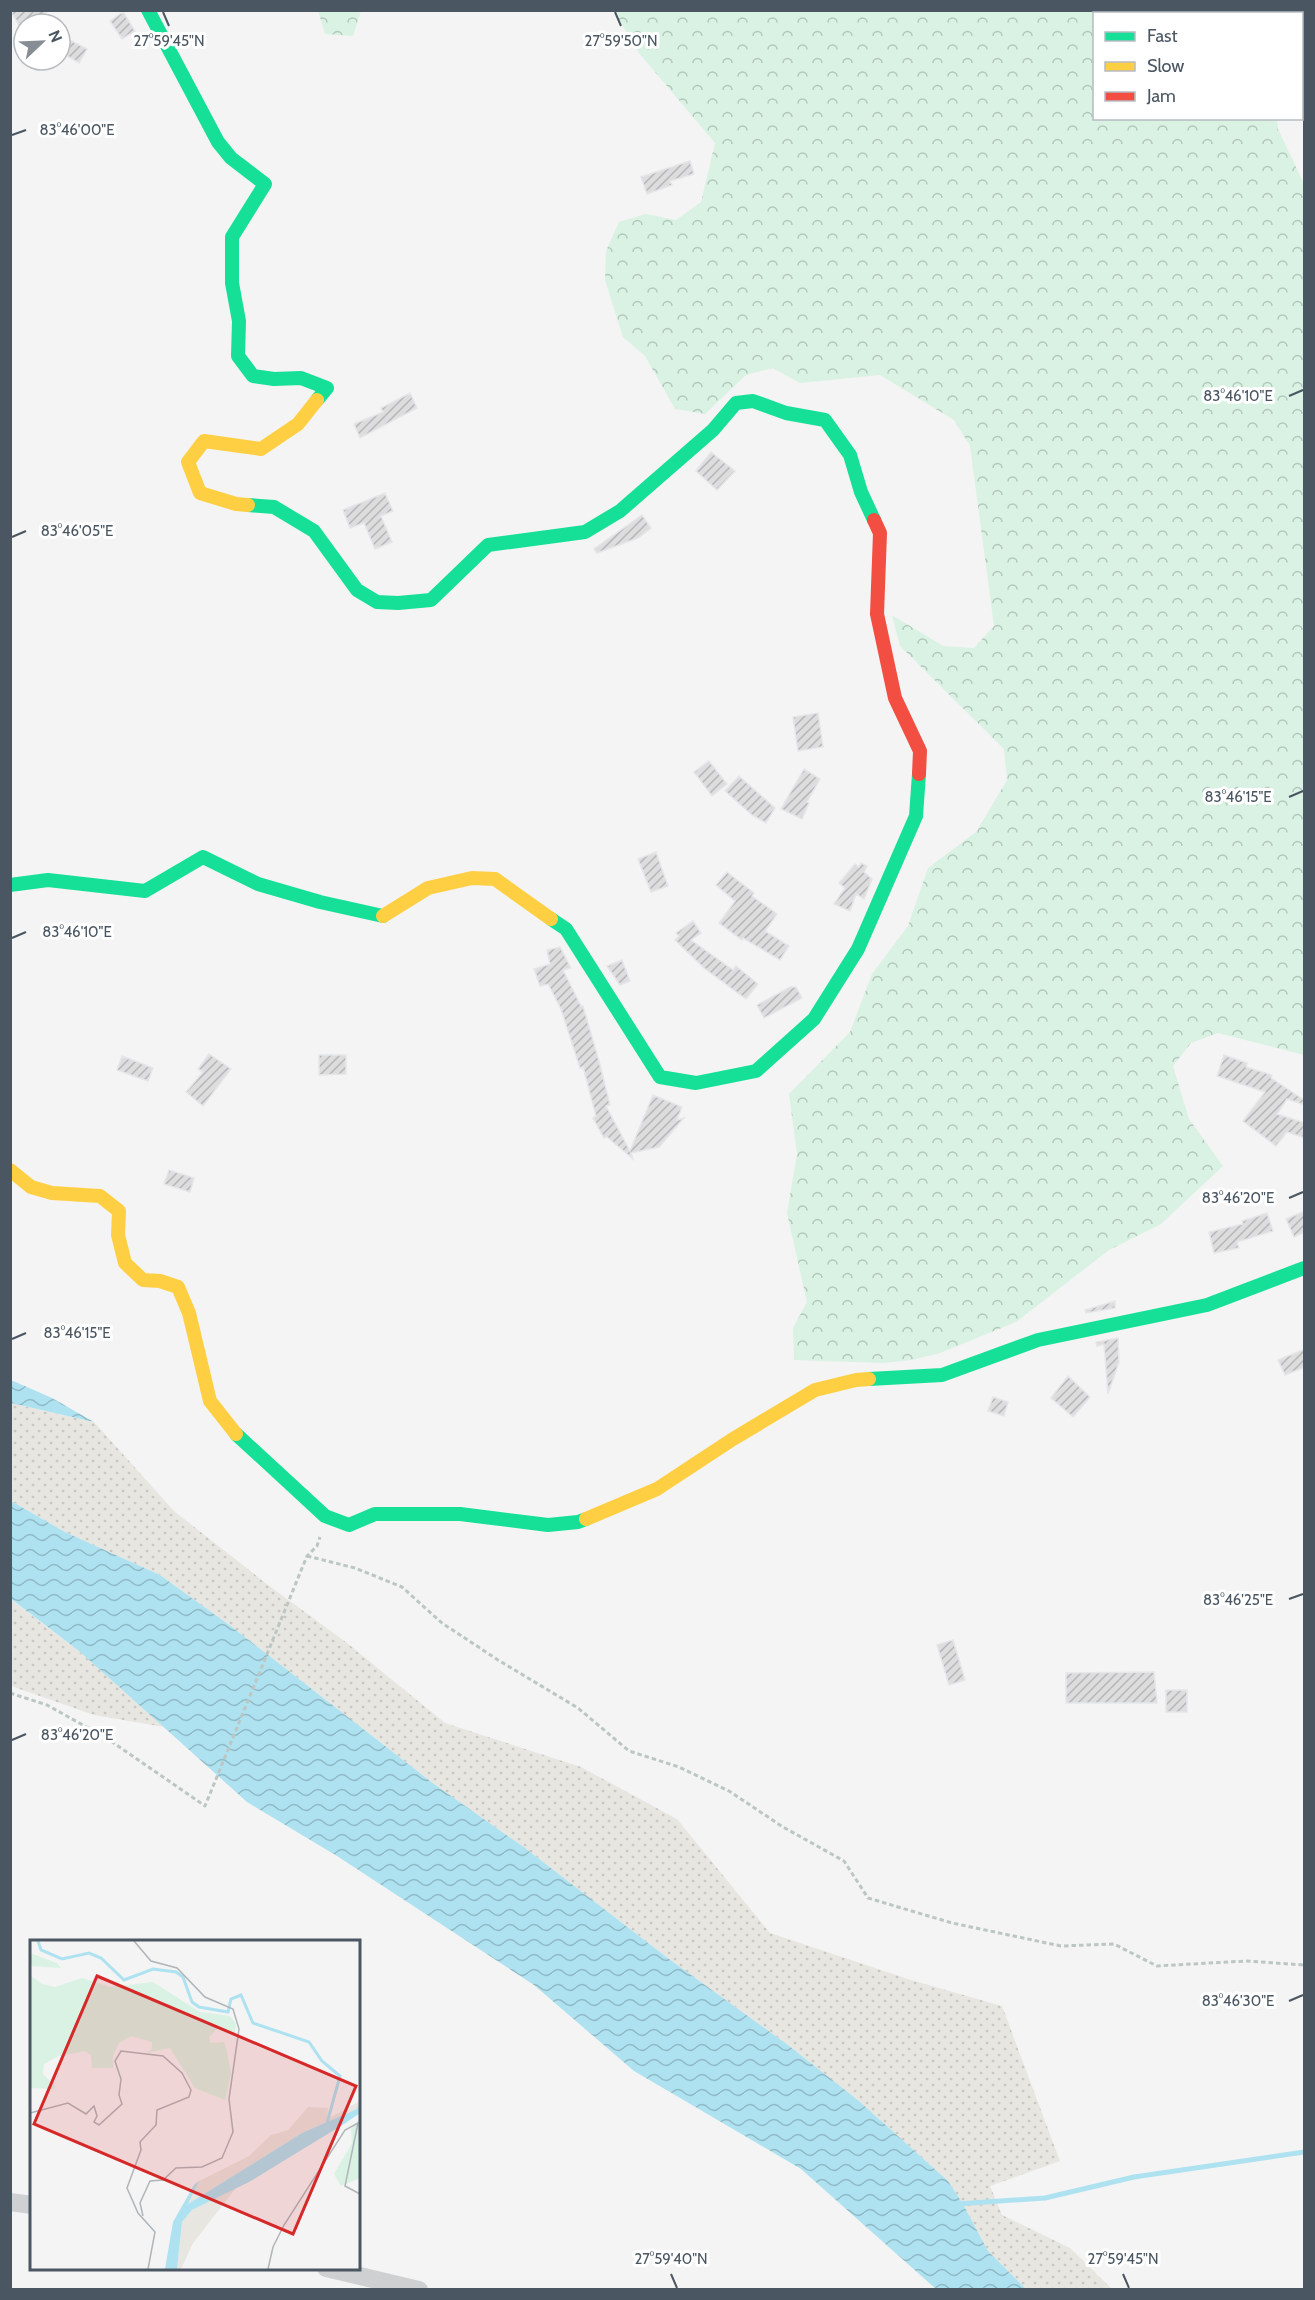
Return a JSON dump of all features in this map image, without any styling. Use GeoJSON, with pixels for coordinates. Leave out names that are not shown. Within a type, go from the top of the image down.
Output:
{"type":"FeatureCollection","features":[{"type":"Feature","properties":{"kind":"street"},"geometry":{"type":"LineString","coordinates":[[10,885],[48,880],[146,891],[203,856],[258,884],[321,902],[384,916],[428,888],[472,878],[495,879],[566,929],[660,1077],[696,1083],[756,1071],[814,1019],[858,949],[916,816],[920,751],[895,698],[877,614],[880,533],[861,492],[849,455],[825,420],[786,413],[753,401],[736,403],[713,430],[620,511],[585,532],[488,545],[431,600],[377,602],[357,590],[314,531],[274,507],[236,504],[200,493],[188,462],[204,441],[261,449],[298,424],[327,388],[301,378],[274,379],[253,376],[238,356],[238,321],[232,283],[232,237],[265,184],[231,158],[218,142],[148,10]]}},
{"type":"Feature","properties":{"kind":"street"},"geometry":{"type":"LineString","coordinates":[[10,1170],[31,1187],[52,1193],[100,1196],[119,1211],[118,1235],[125,1263],[143,1280],[160,1281],[178,1287],[189,1313],[210,1401],[236,1434],[308,1501],[325,1516],[349,1525],[375,1514],[460,1514],[548,1525],[578,1522],[657,1489],[733,1439],[815,1390],[856,1380],[942,1375],[1038,1340],[1206,1305],[1305,1268]]}},
{"type":"Feature","properties":{"kind":"street"},"geometry":{"type":"LineString","coordinates":[[10,2202],[30,2205]]}},
{"type":"Feature","properties":{"kind":"street"},"geometry":{"type":"LineString","coordinates":[[334,2270],[391,2285],[419,2289]]}},
{"type":"Feature","properties":{"kind":"path"},"geometry":{"type":"LineString","coordinates":[[10,1693],[47,1705],[108,1739],[205,1806],[307,1556],[356,1568],[402,1587],[442,1623],[578,1708],[629,1751],[679,1767],[729,1791],[783,1827],[844,1861],[868,1898],[952,1923],[1060,1946],[1114,1944],[1157,1966],[1246,1961],[1305,1965]]}},
{"type":"Feature","properties":{"kind":"green space"},"geometry":{"type":"Polygon","coordinates":[[[318,11],[361,11],[353,36],[325,34],[318,11]]]}},
{"type":"Feature","properties":{"kind":"green space"},"geometry":{"type":"Polygon","coordinates":[[[614,11],[1264,11],[1093,12],[1093,120],[1277,120],[1278,129],[1304,184],[1304,1055],[1218,1033],[1191,1043],[1173,1066],[1189,1119],[1223,1166],[1161,1224],[1109,1250],[1016,1322],[940,1353],[912,1360],[883,1363],[794,1360],[793,1328],[807,1302],[787,1213],[797,1154],[789,1094],[850,1032],[872,974],[908,926],[928,868],[976,832],[1007,780],[1004,749],[900,646],[892,615],[943,646],[974,648],[994,626],[970,446],[954,420],[880,375],[800,383],[773,368],[746,375],[705,414],[675,409],[645,356],[623,337],[605,280],[606,251],[619,222],[646,214],[676,220],[701,202],[715,143],[639,53],[614,11]]]}},
{"type":"Feature","properties":{"kind":"sand"},"geometry":{"type":"Polygon","coordinates":[[[10,1403],[94,1422],[174,1511],[268,1585],[347,1643],[445,1723],[581,1767],[677,1819],[770,1933],[911,1980],[1002,2006],[1060,2161],[990,2186],[1002,2215],[1070,2248],[1112,2289],[1026,2289],[988,2251],[948,2181],[859,2101],[788,2045],[665,1956],[525,1848],[434,1784],[232,1627],[160,1575],[65,1532],[11,1501],[10,1403]]]}},
{"type":"Feature","properties":{"kind":"sand"},"geometry":{"type":"Polygon","coordinates":[[[10,1599],[79,1651],[164,1727],[94,1715],[11,1686],[10,1599]]]}},
{"type":"Feature","properties":{"kind":"water"},"geometry":{"type":"Polygon","coordinates":[[[11,1380],[52,1398],[94,1422],[11,1403],[11,1380]]]}},
{"type":"Feature","properties":{"kind":"water"},"geometry":{"type":"Polygon","coordinates":[[[11,1501],[65,1532],[160,1575],[232,1627],[434,1784],[525,1848],[665,1956],[788,2045],[859,2101],[948,2181],[988,2251],[1026,2289],[936,2289],[801,2169],[634,2071],[534,1985],[337,1856],[247,1802],[79,1651],[11,1599],[11,1501]]]}},
{"type":"Feature","properties":{"kind":"building"},"geometry":{"type":"Polygon","coordinates":[[[10,10],[49,10],[46,12],[12,13],[10,10]]]}},
{"type":"Feature","properties":{"kind":"building"},"geometry":{"type":"Polygon","coordinates":[[[123,12],[135,31],[122,39],[110,21],[123,12]]]}},
{"type":"Feature","properties":{"kind":"building"},"geometry":{"type":"Polygon","coordinates":[[[72,41],[87,49],[79,63],[72,59],[72,41]]]}},
{"type":"Feature","properties":{"kind":"building"},"geometry":{"type":"Polygon","coordinates":[[[690,161],[694,174],[670,181],[672,185],[647,194],[641,177],[690,161]]]}},
{"type":"Feature","properties":{"kind":"building"},"geometry":{"type":"Polygon","coordinates":[[[410,393],[417,408],[360,438],[354,424],[383,412],[381,408],[410,393]]]}},
{"type":"Feature","properties":{"kind":"building"},"geometry":{"type":"Polygon","coordinates":[[[711,452],[735,471],[717,490],[696,471],[711,452]]]}},
{"type":"Feature","properties":{"kind":"building"},"geometry":{"type":"Polygon","coordinates":[[[385,493],[393,511],[381,516],[392,542],[375,549],[364,523],[350,528],[343,510],[385,493]]]}},
{"type":"Feature","properties":{"kind":"building"},"geometry":{"type":"Polygon","coordinates":[[[642,515],[651,528],[638,538],[597,553],[594,549],[642,515]]]}},
{"type":"Feature","properties":{"kind":"building"},"geometry":{"type":"Polygon","coordinates":[[[818,713],[823,747],[798,751],[793,717],[818,713]]]}},
{"type":"Feature","properties":{"kind":"building"},"geometry":{"type":"Polygon","coordinates":[[[709,761],[727,784],[712,796],[694,772],[709,761]]]}},
{"type":"Feature","properties":{"kind":"building"},"geometry":{"type":"Polygon","coordinates":[[[804,769],[820,779],[807,802],[809,803],[802,819],[781,809],[804,769]]]}},
{"type":"Feature","properties":{"kind":"building"},"geometry":{"type":"Polygon","coordinates":[[[739,776],[775,808],[766,823],[752,815],[725,791],[739,776]]]}},
{"type":"Feature","properties":{"kind":"building"},"geometry":{"type":"Polygon","coordinates":[[[656,852],[668,886],[651,892],[638,859],[656,852]]]}},
{"type":"Feature","properties":{"kind":"building"},"geometry":{"type":"Polygon","coordinates":[[[861,863],[867,866],[864,872],[872,879],[864,899],[856,894],[850,911],[834,904],[845,888],[839,883],[855,864],[859,867],[861,863]]]}},
{"type":"Feature","properties":{"kind":"building"},"geometry":{"type":"Polygon","coordinates":[[[727,872],[754,893],[752,896],[777,914],[765,931],[789,946],[780,960],[743,938],[742,940],[719,923],[735,901],[716,885],[727,872]]]}},
{"type":"Feature","properties":{"kind":"building"},"geometry":{"type":"Polygon","coordinates":[[[693,921],[701,933],[691,940],[733,970],[736,966],[758,984],[746,999],[704,968],[675,940],[679,936],[676,933],[693,921]]]}},
{"type":"Feature","properties":{"kind":"building"},"geometry":{"type":"Polygon","coordinates":[[[560,947],[571,968],[563,970],[583,1006],[599,1061],[610,1105],[606,1106],[630,1151],[653,1095],[682,1107],[677,1120],[684,1118],[659,1147],[631,1153],[633,1159],[607,1137],[604,1138],[593,1118],[596,1116],[583,1067],[580,1068],[561,1009],[548,984],[540,986],[534,969],[550,964],[547,950],[560,947]]]}},
{"type":"Feature","properties":{"kind":"building"},"geometry":{"type":"Polygon","coordinates":[[[622,960],[630,981],[620,985],[607,966],[622,960]]]}},
{"type":"Feature","properties":{"kind":"building"},"geometry":{"type":"Polygon","coordinates":[[[790,987],[796,987],[802,998],[764,1018],[757,1005],[790,987]]]}},
{"type":"Feature","properties":{"kind":"building"},"geometry":{"type":"Polygon","coordinates":[[[209,1054],[231,1069],[203,1106],[186,1092],[203,1072],[198,1069],[209,1054]]]}},
{"type":"Feature","properties":{"kind":"building"},"geometry":{"type":"Polygon","coordinates":[[[319,1055],[346,1055],[346,1074],[319,1075],[319,1055]]]}},
{"type":"Feature","properties":{"kind":"building"},"geometry":{"type":"Polygon","coordinates":[[[1224,1055],[1247,1063],[1246,1067],[1272,1075],[1271,1078],[1304,1100],[1302,1104],[1287,1099],[1277,1114],[1305,1123],[1305,1138],[1287,1132],[1276,1146],[1243,1121],[1265,1092],[1217,1076],[1224,1055]]]}},
{"type":"Feature","properties":{"kind":"building"},"geometry":{"type":"Polygon","coordinates":[[[122,1056],[153,1068],[148,1081],[117,1070],[122,1056]]]}},
{"type":"Feature","properties":{"kind":"building"},"geometry":{"type":"Polygon","coordinates":[[[169,1170],[194,1178],[190,1192],[164,1184],[169,1170]]]}},
{"type":"Feature","properties":{"kind":"building"},"geometry":{"type":"Polygon","coordinates":[[[1305,1211],[1305,1232],[1294,1237],[1286,1219],[1305,1211]]]}},
{"type":"Feature","properties":{"kind":"building"},"geometry":{"type":"Polygon","coordinates":[[[1267,1213],[1273,1231],[1237,1242],[1239,1248],[1214,1253],[1209,1232],[1243,1224],[1242,1221],[1267,1213]]]}},
{"type":"Feature","properties":{"kind":"building"},"geometry":{"type":"Polygon","coordinates":[[[1115,1301],[1115,1308],[1086,1313],[1085,1310],[1115,1301]]]}},
{"type":"Feature","properties":{"kind":"building"},"geometry":{"type":"Polygon","coordinates":[[[1118,1338],[1119,1362],[1108,1394],[1104,1344],[1097,1346],[1096,1342],[1118,1338]]]}},
{"type":"Feature","properties":{"kind":"building"},"geometry":{"type":"Polygon","coordinates":[[[1305,1349],[1305,1367],[1285,1375],[1278,1360],[1305,1349]]]}},
{"type":"Feature","properties":{"kind":"building"},"geometry":{"type":"Polygon","coordinates":[[[1068,1376],[1090,1397],[1073,1417],[1051,1398],[1068,1376]]]}},
{"type":"Feature","properties":{"kind":"building"},"geometry":{"type":"Polygon","coordinates":[[[993,1397],[1008,1402],[1004,1416],[988,1411],[993,1397]]]}},
{"type":"Feature","properties":{"kind":"building"},"geometry":{"type":"Polygon","coordinates":[[[953,1640],[965,1680],[949,1685],[937,1645],[953,1640]]]}},
{"type":"Feature","properties":{"kind":"building"},"geometry":{"type":"Polygon","coordinates":[[[1154,1672],[1157,1703],[1066,1703],[1066,1673],[1154,1672]]]}},
{"type":"Feature","properties":{"kind":"building"},"geometry":{"type":"Polygon","coordinates":[[[1166,1690],[1187,1690],[1187,1712],[1166,1712],[1166,1690]]]}},
{"type":"Feature","properties":{"kind":"waterway"},"geometry":{"type":"LineString","coordinates":[[957,2204],[1045,2198],[1134,2177],[1304,2152]]}},
{"type":"Feature","properties":{"kind":"traffic: fast"},"geometry":{"type":"LineString","coordinates":[[148,10],[218,142],[231,158],[265,184],[232,237],[232,283],[239,321],[238,356],[253,376],[274,379],[301,378],[327,388],[317,400]]}},
{"type":"Feature","properties":{"kind":"traffic: fast"},"geometry":{"type":"LineString","coordinates":[[248,505],[274,507],[314,531],[357,590],[377,602],[431,600],[488,545],[585,532],[620,511],[713,430],[736,403],[753,401],[786,413],[825,420],[850,455],[861,492],[874,520]]}},
{"type":"Feature","properties":{"kind":"traffic: fast"},"geometry":{"type":"LineString","coordinates":[[551,919],[566,929],[660,1077],[696,1083],[756,1071],[814,1019],[858,949],[916,816],[919,774]]}},
{"type":"Feature","properties":{"kind":"traffic: fast"},"geometry":{"type":"LineString","coordinates":[[10,885],[48,880],[145,891],[203,857],[258,884],[320,902],[383,916]]}},
{"type":"Feature","properties":{"kind":"traffic: fast"},"geometry":{"type":"LineString","coordinates":[[869,1379],[942,1375],[1038,1340],[1207,1305],[1304,1268]]}},
{"type":"Feature","properties":{"kind":"traffic: fast"},"geometry":{"type":"LineString","coordinates":[[236,1434],[325,1516],[349,1525],[375,1514],[460,1514],[548,1525],[586,1519]]}},
{"type":"Feature","properties":{"kind":"traffic: slow"},"geometry":{"type":"LineString","coordinates":[[248,505],[236,504],[200,493],[188,462],[204,441],[261,449],[298,424],[317,400]]}},
{"type":"Feature","properties":{"kind":"traffic: slow"},"geometry":{"type":"LineString","coordinates":[[383,916],[428,888],[472,878],[495,879],[551,919]]}},
{"type":"Feature","properties":{"kind":"traffic: slow"},"geometry":{"type":"LineString","coordinates":[[10,1170],[31,1187],[52,1193],[100,1196],[119,1211],[118,1235],[125,1263],[143,1280],[160,1281],[178,1287],[189,1313],[210,1401],[236,1434]]}},
{"type":"Feature","properties":{"kind":"traffic: slow"},"geometry":{"type":"LineString","coordinates":[[586,1519],[657,1489],[733,1439],[815,1390],[869,1379]]}},
{"type":"Feature","properties":{"kind":"traffic: jam"},"geometry":{"type":"LineString","coordinates":[[874,520],[880,533],[877,614],[895,698],[920,751],[919,774]]}}]}
